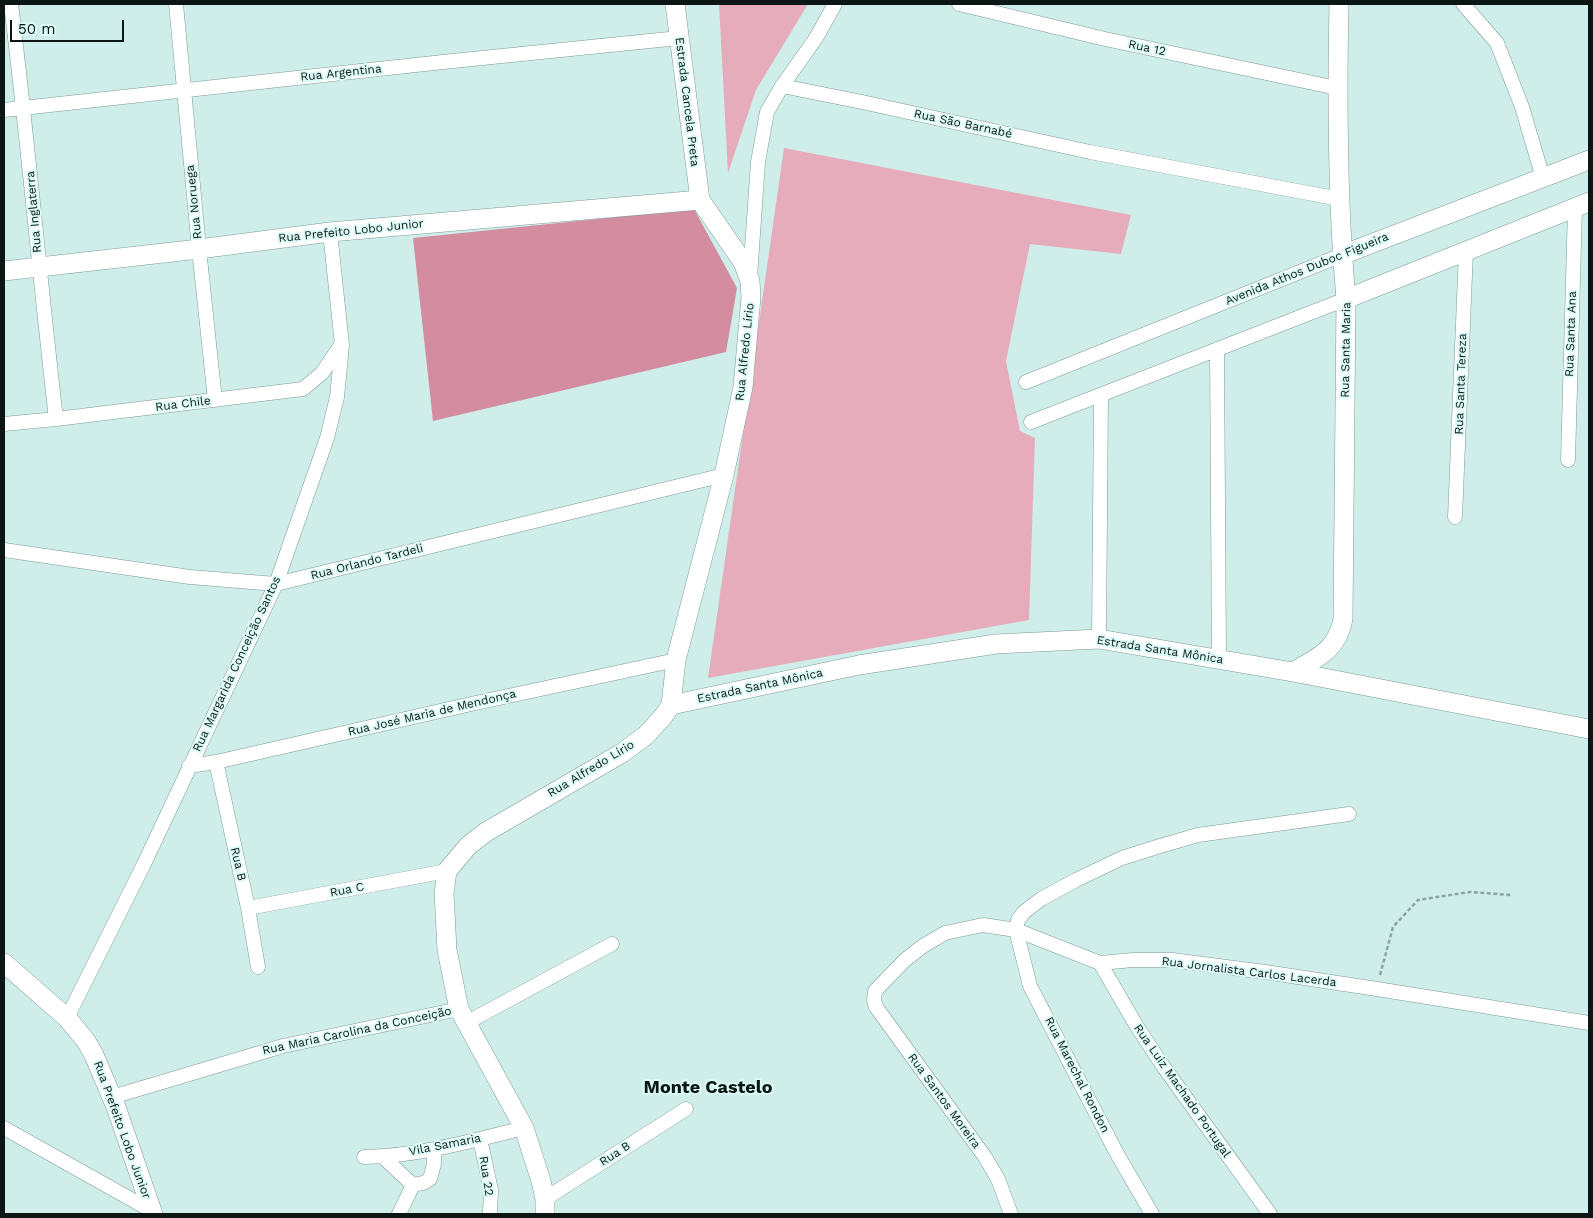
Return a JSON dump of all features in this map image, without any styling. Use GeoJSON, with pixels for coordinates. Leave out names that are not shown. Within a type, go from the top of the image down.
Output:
{"type":"FeatureCollection","features":[{"type":"Feature","properties":{"kind":"main road","name":"Estrada Cancela Preta"},"geometry":{"type":"LineString","coordinates":[[675,4],[700,200]]}},
{"type":"Feature","properties":{"kind":"main road","name":"Rua Santa Maria"},"geometry":{"type":"LineString","coordinates":[[1293,672],[1325,652],[1334,644],[1340,633],[1342,619],[1346,299],[1342,255],[1337,88],[1339,4]]}},
{"type":"Feature","properties":{"kind":"main road","name":"Avenida Athos Duboc Figueira"},"geometry":{"type":"LineString","coordinates":[[1342,255],[1589,160]]}},
{"type":"Feature","properties":{"kind":"main road","name":"Rua Prefeito Lobo Junior"},"geometry":{"type":"LineString","coordinates":[[4,272],[330,232],[700,200]]}},
{"type":"Feature","properties":{"kind":"main road","name":"Rua Alfredo Lírio"},"geometry":{"type":"LineString","coordinates":[[447,871],[468,846],[486,832],[622,753],[644,736],[662,718],[671,705],[676,660],[724,475],[743,387],[750,324],[750,281],[743,262],[700,200]]}},
{"type":"Feature","properties":{"kind":"main road"},"geometry":{"type":"LineString","coordinates":[[1346,299],[1582,205]]}},
{"type":"Feature","properties":{"kind":"main road","name":"Estrada Santa Mônica"},"geometry":{"type":"LineString","coordinates":[[671,705],[859,665],[996,644],[1099,639],[1293,672],[1589,729]]}},
{"type":"Feature","properties":{"kind":"main road"},"geometry":{"type":"LineString","coordinates":[[447,871],[444,894],[447,950],[462,1016],[524,1128],[533,1152],[545,1207]]}},
{"type":"Feature","properties":{"kind":"main road","name":"Rua Prefeito Lobo Junior"},"geometry":{"type":"LineString","coordinates":[[4,964],[67,1018],[86,1041],[112,1097],[153,1213]]}},
{"type":"Feature","properties":{"kind":"street","name":"Rua Inglaterra"},"geometry":{"type":"LineString","coordinates":[[11,4],[24,108],[56,420]]}},
{"type":"Feature","properties":{"kind":"street","name":"Rua Noruega"},"geometry":{"type":"LineString","coordinates":[[176,4],[183,91],[216,400]]}},
{"type":"Feature","properties":{"kind":"street"},"geometry":{"type":"LineString","coordinates":[[750,281],[758,162],[767,112],[782,86],[816,38],[835,4]]}},
{"type":"Feature","properties":{"kind":"street","name":"Rua 12"},"geometry":{"type":"LineString","coordinates":[[958,4],[1106,39],[1337,88]]}},
{"type":"Feature","properties":{"kind":"street"},"geometry":{"type":"LineString","coordinates":[[1463,4],[1497,44],[1522,107],[1543,178]]}},
{"type":"Feature","properties":{"kind":"street","name":"Rua Argentina"},"geometry":{"type":"LineString","coordinates":[[4,110],[678,38]]}},
{"type":"Feature","properties":{"kind":"street","name":"Rua São Barnabé"},"geometry":{"type":"LineString","coordinates":[[782,86],[1090,152],[1340,199]]}},
{"type":"Feature","properties":{"kind":"street","name":"Rua Santa Ana"},"geometry":{"type":"LineString","coordinates":[[1568,460],[1582,205]]}},
{"type":"Feature","properties":{"kind":"street","name":"Rua Margarida Conceição Santos"},"geometry":{"type":"LineString","coordinates":[[67,1018],[143,866],[276,584],[327,438],[337,397],[342,345],[330,232]]}},
{"type":"Feature","properties":{"kind":"street","name":"Rua Santa Tereza"},"geometry":{"type":"LineString","coordinates":[[1455,517],[1466,251]]}},
{"type":"Feature","properties":{"kind":"street","name":"Avenida Athos Duboc Figueira"},"geometry":{"type":"LineString","coordinates":[[1026,382],[1342,255]]}},
{"type":"Feature","properties":{"kind":"street"},"geometry":{"type":"LineString","coordinates":[[1031,422],[1346,299]]}},
{"type":"Feature","properties":{"kind":"street","name":"Rua Chile"},"geometry":{"type":"LineString","coordinates":[[4,424],[56,420],[303,388],[322,373],[342,345]]}},
{"type":"Feature","properties":{"kind":"street"},"geometry":{"type":"LineString","coordinates":[[1217,349],[1219,659]]}},
{"type":"Feature","properties":{"kind":"street"},"geometry":{"type":"LineString","coordinates":[[1099,639],[1100,395]]}},
{"type":"Feature","properties":{"kind":"street","name":"Rua Orlando Tardeli"},"geometry":{"type":"LineString","coordinates":[[4,550],[190,577],[276,584],[724,475]]}},
{"type":"Feature","properties":{"kind":"street","name":"Rua José Maria de Mendonça"},"geometry":{"type":"LineString","coordinates":[[189,766],[216,762],[676,660]]}},
{"type":"Feature","properties":{"kind":"street","name":"Rua B"},"geometry":{"type":"LineString","coordinates":[[216,762],[248,908],[258,967]]}},
{"type":"Feature","properties":{"kind":"street"},"geometry":{"type":"LineString","coordinates":[[1016,930],[1020,916],[1040,899],[1122,858],[1198,835],[1349,814]]}},
{"type":"Feature","properties":{"kind":"street","name":"Rua C"},"geometry":{"type":"LineString","coordinates":[[248,908],[447,871]]}},
{"type":"Feature","properties":{"kind":"street","name":"Rua Jornalista Carlos Lacerda"},"geometry":{"type":"LineString","coordinates":[[874,991],[922,946],[945,933],[984,925],[1016,930],[1100,963],[1133,960],[1172,960],[1377,989],[1589,1024]]}},
{"type":"Feature","properties":{"kind":"street","name":"Rua Marechal Rondon"},"geometry":{"type":"LineString","coordinates":[[1016,930],[1030,986],[1112,1143],[1152,1214]]}},
{"type":"Feature","properties":{"kind":"street"},"geometry":{"type":"LineString","coordinates":[[462,1016],[612,944]]}},
{"type":"Feature","properties":{"kind":"street","name":"Rua Luiz Machado Portugal"},"geometry":{"type":"LineString","coordinates":[[1100,963],[1162,1066],[1270,1214]]}},
{"type":"Feature","properties":{"kind":"street","name":"Rua Santos Moreira"},"geometry":{"type":"LineString","coordinates":[[874,991],[876,1007],[985,1157],[998,1179],[1012,1214]]}},
{"type":"Feature","properties":{"kind":"street","name":"Rua Maria Carolina da Conceição"},"geometry":{"type":"LineString","coordinates":[[112,1097],[283,1046],[462,1016]]}},
{"type":"Feature","properties":{"kind":"street","name":"Rua B"},"geometry":{"type":"LineString","coordinates":[[545,1207],[686,1109]]}},
{"type":"Feature","properties":{"kind":"street"},"geometry":{"type":"LineString","coordinates":[[4,1128],[153,1213]]}},
{"type":"Feature","properties":{"kind":"street","name":"Vila Samaria"},"geometry":{"type":"LineString","coordinates":[[364,1157],[383,1157],[434,1149],[524,1128]]}},
{"type":"Feature","properties":{"kind":"street","name":"Rua 22"},"geometry":{"type":"LineString","coordinates":[[480,1139],[491,1190],[490,1213]]}},
{"type":"Feature","properties":{"kind":"street"},"geometry":{"type":"LineString","coordinates":[[399,1214],[413,1186],[430,1179],[434,1164],[434,1149]]}},
{"type":"Feature","properties":{"kind":"street"},"geometry":{"type":"LineString","coordinates":[[383,1157],[413,1186]]}},
{"type":"Feature","properties":{"kind":"path"},"geometry":{"type":"LineString","coordinates":[[1377,989],[1393,927],[1418,900],[1470,892],[1511,895]]}},
{"type":"Feature","properties":{"kind":"shaded area"},"geometry":{"type":"Polygon","coordinates":[[[719,4],[808,4],[756,90],[728,173],[719,4]]]}},
{"type":"Feature","properties":{"kind":"shaded area"},"geometry":{"type":"Polygon","coordinates":[[[784,148],[1131,215],[1121,254],[1030,244],[1006,361],[1020,431],[1035,438],[1029,620],[708,678],[784,148]]]}},
{"type":"Feature","properties":{"kind":"shaded area"},"geometry":{"type":"Polygon","coordinates":[[[694,209],[737,288],[726,352],[433,421],[413,238],[694,209]]]}},
{"type":"Feature","properties":{"kind":"district","name":"Monte Castelo"},"geometry":{"type":"Point","coordinates":[708,1088]}}]}
